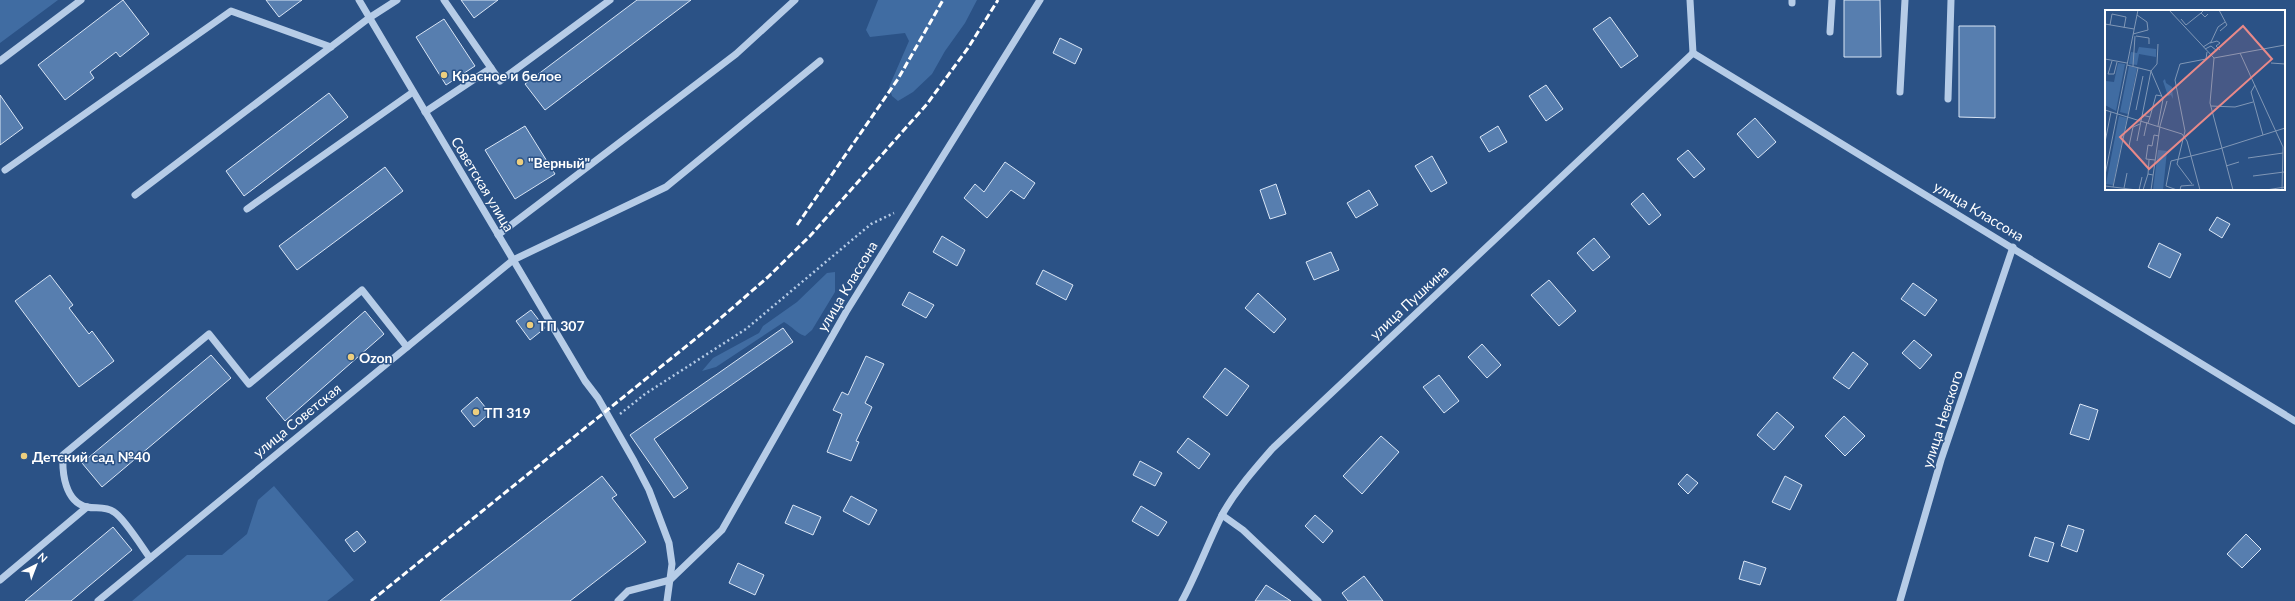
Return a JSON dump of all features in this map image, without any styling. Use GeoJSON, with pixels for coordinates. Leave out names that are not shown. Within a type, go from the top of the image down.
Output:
{"type":"FeatureCollection","features":[{"type":"Feature","properties":{"kind":"street"},"geometry":{"type":"LineString","coordinates":[[0,61],[81,0]]}},
{"type":"Feature","properties":{"kind":"street","name":"Советская улица"},"geometry":{"type":"LineString","coordinates":[[359,0],[584,381],[611,421],[649,490],[669,542],[672,564],[667,601]]}},
{"type":"Feature","properties":{"kind":"street"},"geometry":{"type":"LineString","coordinates":[[135,195],[369,18],[397,0]]}},
{"type":"Feature","properties":{"kind":"street"},"geometry":{"type":"LineString","coordinates":[[444,0],[500,81],[610,0]]}},
{"type":"Feature","properties":{"kind":"street"},"geometry":{"type":"LineString","coordinates":[[498,235],[736,54],[795,0]]}},
{"type":"Feature","properties":{"kind":"street","name":"улица Классона"},"geometry":{"type":"LineString","coordinates":[[670,580],[722,530],[846,312],[1040,0]]}},
{"type":"Feature","properties":{"kind":"street"},"geometry":{"type":"LineString","coordinates":[[1690,0],[1693,53]]}},
{"type":"Feature","properties":{"kind":"street"},"geometry":{"type":"LineString","coordinates":[[1830,32],[1832,0]]}},
{"type":"Feature","properties":{"kind":"street"},"geometry":{"type":"LineString","coordinates":[[1900,92],[1905,0]]}},
{"type":"Feature","properties":{"kind":"street"},"geometry":{"type":"LineString","coordinates":[[1948,99],[1951,0]]}},
{"type":"Feature","properties":{"kind":"street"},"geometry":{"type":"LineString","coordinates":[[4,170],[231,11],[331,47]]}},
{"type":"Feature","properties":{"kind":"street","name":"улица Классона"},"geometry":{"type":"LineString","coordinates":[[1693,53],[2295,421]]}},
{"type":"Feature","properties":{"kind":"street","name":"улица Пушкина"},"geometry":{"type":"LineString","coordinates":[[1182,601],[1200,568],[1222,515],[1244,481],[1272,449],[1693,53]]}},
{"type":"Feature","properties":{"kind":"street","name":"улица Советская"},"geometry":{"type":"LineString","coordinates":[[98,601],[513,260],[666,187],[820,61]]}},
{"type":"Feature","properties":{"kind":"street"},"geometry":{"type":"LineString","coordinates":[[425,112],[491,68]]}},
{"type":"Feature","properties":{"kind":"street"},"geometry":{"type":"LineString","coordinates":[[247,209],[413,92]]}},
{"type":"Feature","properties":{"kind":"street","name":"улица Невского"},"geometry":{"type":"LineString","coordinates":[[1900,601],[1941,460],[2012,247]]}},
{"type":"Feature","properties":{"kind":"street"},"geometry":{"type":"LineString","coordinates":[[150,558],[114,512],[103,507],[86,507],[78,503],[66,488],[62,471],[64,455],[209,334],[249,384],[362,290],[407,347]]}},
{"type":"Feature","properties":{"kind":"street"},"geometry":{"type":"LineString","coordinates":[[0,580],[86,507]]}},
{"type":"Feature","properties":{"kind":"street"},"geometry":{"type":"LineString","coordinates":[[1222,515],[1243,530],[1318,601]]}},
{"type":"Feature","properties":{"kind":"street"},"geometry":{"type":"LineString","coordinates":[[618,601],[628,591],[670,580]]}},
{"type":"Feature","properties":{"kind":"path"},"geometry":{"type":"LineString","coordinates":[[611,421],[645,394],[746,329],[871,224],[914,202]]}},
{"type":"Feature","properties":{"kind":"shaded area"},"geometry":{"type":"Polygon","coordinates":[[[0,0],[58,0],[0,43],[0,0]]]}},
{"type":"Feature","properties":{"kind":"shaded area"},"geometry":{"type":"Polygon","coordinates":[[[878,0],[977,0],[965,23],[945,51],[932,74],[913,92],[898,101],[892,96],[889,87],[909,41],[905,33],[870,37],[866,30],[878,0]]]}},
{"type":"Feature","properties":{"kind":"shaded area"},"geometry":{"type":"Polygon","coordinates":[[[835,272],[835,292],[812,330],[805,336],[784,322],[716,367],[702,371],[713,358],[759,333],[763,326],[797,302],[827,273],[835,272]]]}},
{"type":"Feature","properties":{"kind":"shaded area"},"geometry":{"type":"Polygon","coordinates":[[[274,486],[354,580],[327,601],[132,601],[187,555],[222,555],[247,534],[258,500],[274,486]]]}},
{"type":"Feature","properties":{"kind":"building"},"geometry":{"type":"Polygon","coordinates":[[[123,0],[149,34],[120,57],[116,52],[90,72],[94,78],[65,100],[38,65],[123,0]]]}},
{"type":"Feature","properties":{"kind":"building"},"geometry":{"type":"Polygon","coordinates":[[[266,0],[302,0],[279,17],[266,0]]]}},
{"type":"Feature","properties":{"kind":"building"},"geometry":{"type":"Polygon","coordinates":[[[461,0],[498,0],[474,18],[461,0]]]}},
{"type":"Feature","properties":{"kind":"building"},"geometry":{"type":"Polygon","coordinates":[[[637,0],[691,0],[545,110],[525,84],[637,0]]]}},
{"type":"Feature","properties":{"kind":"building"},"geometry":{"type":"Polygon","coordinates":[[[1844,0],[1880,0],[1881,57],[1844,57],[1844,0]]]}},
{"type":"Feature","properties":{"kind":"building"},"geometry":{"type":"Polygon","coordinates":[[[1610,17],[1638,56],[1621,68],[1593,29],[1610,17]]]}},
{"type":"Feature","properties":{"kind":"building"},"geometry":{"type":"Polygon","coordinates":[[[444,19],[475,66],[446,85],[416,37],[444,19]]]}},
{"type":"Feature","properties":{"kind":"building"},"geometry":{"type":"Polygon","coordinates":[[[1959,26],[1995,26],[1995,118],[1959,117],[1959,26]]]}},
{"type":"Feature","properties":{"kind":"building"},"geometry":{"type":"Polygon","coordinates":[[[1060,38],[1082,49],[1075,64],[1053,53],[1060,38]]]}},
{"type":"Feature","properties":{"kind":"building"},"geometry":{"type":"Polygon","coordinates":[[[1546,85],[1563,109],[1546,121],[1529,96],[1546,85]]]}},
{"type":"Feature","properties":{"kind":"building"},"geometry":{"type":"Polygon","coordinates":[[[329,93],[348,117],[244,196],[226,171],[329,93]]]}},
{"type":"Feature","properties":{"kind":"building"},"geometry":{"type":"Polygon","coordinates":[[[0,95],[23,128],[0,145],[0,95]]]}},
{"type":"Feature","properties":{"kind":"building"},"geometry":{"type":"Polygon","coordinates":[[[1755,118],[1776,142],[1758,158],[1737,134],[1755,118]]]}},
{"type":"Feature","properties":{"kind":"building","name":"\"Верный\""},"geometry":{"type":"Polygon","coordinates":[[[525,126],[555,174],[515,199],[485,150],[525,126]]]}},
{"type":"Feature","properties":{"kind":"building"},"geometry":{"type":"Polygon","coordinates":[[[1498,126],[1507,142],[1489,152],[1480,137],[1498,126]]]}},
{"type":"Feature","properties":{"kind":"building"},"geometry":{"type":"Polygon","coordinates":[[[1688,150],[1705,169],[1694,178],[1677,159],[1688,150]]]}},
{"type":"Feature","properties":{"kind":"building"},"geometry":{"type":"Polygon","coordinates":[[[1432,156],[1447,183],[1431,192],[1415,166],[1432,156]]]}},
{"type":"Feature","properties":{"kind":"building"},"geometry":{"type":"Polygon","coordinates":[[[1005,162],[1035,183],[1024,199],[1011,190],[987,218],[964,198],[975,184],[984,192],[1005,162]]]}},
{"type":"Feature","properties":{"kind":"building"},"geometry":{"type":"Polygon","coordinates":[[[385,167],[403,191],[297,270],[279,246],[385,167]]]}},
{"type":"Feature","properties":{"kind":"building"},"geometry":{"type":"Polygon","coordinates":[[[1276,184],[1286,214],[1270,219],[1260,190],[1276,184]]]}},
{"type":"Feature","properties":{"kind":"building"},"geometry":{"type":"Polygon","coordinates":[[[1369,190],[1378,205],[1356,218],[1347,203],[1369,190]]]}},
{"type":"Feature","properties":{"kind":"building"},"geometry":{"type":"Polygon","coordinates":[[[1643,193],[1661,215],[1649,225],[1631,204],[1643,193]]]}},
{"type":"Feature","properties":{"kind":"building"},"geometry":{"type":"Polygon","coordinates":[[[2217,217],[2230,224],[2222,238],[2209,230],[2217,217]]]}},
{"type":"Feature","properties":{"kind":"building"},"geometry":{"type":"Polygon","coordinates":[[[942,236],[965,250],[957,266],[933,252],[942,236]]]}},
{"type":"Feature","properties":{"kind":"building"},"geometry":{"type":"Polygon","coordinates":[[[1594,238],[1610,257],[1593,271],[1577,253],[1594,238]]]}},
{"type":"Feature","properties":{"kind":"building"},"geometry":{"type":"Polygon","coordinates":[[[2159,243],[2181,254],[2170,278],[2148,267],[2159,243]]]}},
{"type":"Feature","properties":{"kind":"building"},"geometry":{"type":"Polygon","coordinates":[[[1331,252],[1339,270],[1314,280],[1306,262],[1331,252]]]}},
{"type":"Feature","properties":{"kind":"building"},"geometry":{"type":"Polygon","coordinates":[[[1043,270],[1073,285],[1066,300],[1036,284],[1043,270]]]}},
{"type":"Feature","properties":{"kind":"building"},"geometry":{"type":"Polygon","coordinates":[[[50,275],[73,305],[69,308],[89,334],[92,331],[114,361],[79,387],[15,301],[50,275]]]}},
{"type":"Feature","properties":{"kind":"building"},"geometry":{"type":"Polygon","coordinates":[[[1549,280],[1576,311],[1559,326],[1531,295],[1549,280]]]}},
{"type":"Feature","properties":{"kind":"building"},"geometry":{"type":"Polygon","coordinates":[[[1913,283],[1937,300],[1925,316],[1901,299],[1913,283]]]}},
{"type":"Feature","properties":{"kind":"building"},"geometry":{"type":"Polygon","coordinates":[[[909,292],[934,305],[926,318],[902,305],[909,292]]]}},
{"type":"Feature","properties":{"kind":"building"},"geometry":{"type":"Polygon","coordinates":[[[1258,293],[1286,319],[1274,333],[1245,308],[1258,293]]]}},
{"type":"Feature","properties":{"kind":"building","name":"ТП 307"},"geometry":{"type":"Polygon","coordinates":[[[531,310],[545,328],[530,340],[516,321],[531,310]]]}},
{"type":"Feature","properties":{"kind":"building"},"geometry":{"type":"Polygon","coordinates":[[[365,311],[384,334],[285,421],[266,398],[365,311]]]}},
{"type":"Feature","properties":{"kind":"building"},"geometry":{"type":"Polygon","coordinates":[[[783,328],[793,342],[654,439],[688,488],[674,498],[630,435],[783,328]]]}},
{"type":"Feature","properties":{"kind":"building"},"geometry":{"type":"Polygon","coordinates":[[[1914,340],[1932,355],[1920,369],[1902,353],[1914,340]]]}},
{"type":"Feature","properties":{"kind":"building"},"geometry":{"type":"Polygon","coordinates":[[[1482,344],[1501,365],[1487,378],[1468,357],[1482,344]]]}},
{"type":"Feature","properties":{"kind":"building"},"geometry":{"type":"Polygon","coordinates":[[[1853,352],[1868,364],[1849,389],[1833,378],[1853,352]]]}},
{"type":"Feature","properties":{"kind":"building"},"geometry":{"type":"Polygon","coordinates":[[[211,355],[231,378],[102,487],[82,463],[211,355]]]}},
{"type":"Feature","properties":{"kind":"building"},"geometry":{"type":"Polygon","coordinates":[[[866,356],[884,364],[865,403],[872,407],[856,441],[859,442],[851,461],[827,452],[842,414],[833,410],[842,392],[848,395],[866,356]]]}},
{"type":"Feature","properties":{"kind":"building"},"geometry":{"type":"Polygon","coordinates":[[[1225,368],[1249,386],[1227,416],[1203,397],[1225,368]]]}},
{"type":"Feature","properties":{"kind":"building"},"geometry":{"type":"Polygon","coordinates":[[[1439,375],[1459,401],[1444,413],[1423,387],[1439,375]]]}},
{"type":"Feature","properties":{"kind":"building","name":"ТП 319"},"geometry":{"type":"Polygon","coordinates":[[[477,397],[490,413],[474,427],[461,411],[477,397]]]}},
{"type":"Feature","properties":{"kind":"building"},"geometry":{"type":"Polygon","coordinates":[[[2080,404],[2098,410],[2089,440],[2070,434],[2080,404]]]}},
{"type":"Feature","properties":{"kind":"building"},"geometry":{"type":"Polygon","coordinates":[[[1777,412],[1794,427],[1774,450],[1757,435],[1777,412]]]}},
{"type":"Feature","properties":{"kind":"building"},"geometry":{"type":"Polygon","coordinates":[[[1844,416],[1865,436],[1845,456],[1825,436],[1844,416]]]}},
{"type":"Feature","properties":{"kind":"building"},"geometry":{"type":"Polygon","coordinates":[[[1381,436],[1399,452],[1362,494],[1343,476],[1381,436]]]}},
{"type":"Feature","properties":{"kind":"building"},"geometry":{"type":"Polygon","coordinates":[[[1188,438],[1210,454],[1199,469],[1177,452],[1188,438]]]}},
{"type":"Feature","properties":{"kind":"building"},"geometry":{"type":"Polygon","coordinates":[[[1140,461],[1162,473],[1155,486],[1133,475],[1140,461]]]}},
{"type":"Feature","properties":{"kind":"building"},"geometry":{"type":"Polygon","coordinates":[[[1687,474],[1698,483],[1688,494],[1678,484],[1687,474]]]}},
{"type":"Feature","properties":{"kind":"building"},"geometry":{"type":"Polygon","coordinates":[[[602,476],[617,495],[612,498],[646,542],[570,601],[440,601],[602,476]]]}},
{"type":"Feature","properties":{"kind":"building"},"geometry":{"type":"Polygon","coordinates":[[[1785,476],[1802,485],[1790,510],[1772,502],[1785,476]]]}},
{"type":"Feature","properties":{"kind":"building"},"geometry":{"type":"Polygon","coordinates":[[[851,496],[877,510],[869,525],[843,511],[851,496]]]}},
{"type":"Feature","properties":{"kind":"building"},"geometry":{"type":"Polygon","coordinates":[[[793,505],[821,517],[813,535],[785,523],[793,505]]]}},
{"type":"Feature","properties":{"kind":"building"},"geometry":{"type":"Polygon","coordinates":[[[1141,506],[1167,522],[1158,536],[1132,521],[1141,506]]]}},
{"type":"Feature","properties":{"kind":"building"},"geometry":{"type":"Polygon","coordinates":[[[1315,515],[1333,531],[1323,543],[1305,526],[1315,515]]]}},
{"type":"Feature","properties":{"kind":"building"},"geometry":{"type":"Polygon","coordinates":[[[2068,525],[2084,530],[2077,552],[2061,546],[2068,525]]]}},
{"type":"Feature","properties":{"kind":"building"},"geometry":{"type":"Polygon","coordinates":[[[113,527],[132,550],[71,601],[25,601],[113,527]]]}},
{"type":"Feature","properties":{"kind":"building"},"geometry":{"type":"Polygon","coordinates":[[[357,531],[366,542],[354,552],[345,540],[357,531]]]}},
{"type":"Feature","properties":{"kind":"building"},"geometry":{"type":"Polygon","coordinates":[[[2246,534],[2261,549],[2242,568],[2227,554],[2246,534]]]}},
{"type":"Feature","properties":{"kind":"building"},"geometry":{"type":"Polygon","coordinates":[[[2035,537],[2054,543],[2048,562],[2029,556],[2035,537]]]}},
{"type":"Feature","properties":{"kind":"building"},"geometry":{"type":"Polygon","coordinates":[[[1744,561],[1766,568],[1760,585],[1739,579],[1744,561]]]}},
{"type":"Feature","properties":{"kind":"building"},"geometry":{"type":"Polygon","coordinates":[[[738,563],[764,575],[755,595],[729,583],[738,563]]]}},
{"type":"Feature","properties":{"kind":"building"},"geometry":{"type":"Polygon","coordinates":[[[1364,576],[1383,601],[1348,601],[1342,593],[1364,576]]]}},
{"type":"Feature","properties":{"kind":"building"},"geometry":{"type":"Polygon","coordinates":[[[1266,585],[1291,601],[1255,601],[1266,585]]]}},
{"type":"Feature","properties":{"kind":"railway"},"geometry":{"type":"LineString","coordinates":[[797,225],[898,79],[943,0]]}},
{"type":"Feature","properties":{"kind":"railway"},"geometry":{"type":"LineString","coordinates":[[371,601],[715,323],[768,277],[810,236],[927,104],[968,48],[998,0]]}},
{"type":"Feature","properties":{"kind":"place","name":"Красное и белое"},"geometry":{"type":"Point","coordinates":[444,75]}},
{"type":"Feature","properties":{"kind":"place","name":"\"Верный\""},"geometry":{"type":"Point","coordinates":[520,162]}},
{"type":"Feature","properties":{"kind":"place","name":"ТП 307"},"geometry":{"type":"Point","coordinates":[530,325]}},
{"type":"Feature","properties":{"kind":"place","name":"Ozon"},"geometry":{"type":"Point","coordinates":[351,357]}},
{"type":"Feature","properties":{"kind":"place","name":"ТП 319"},"geometry":{"type":"Point","coordinates":[476,412]}},
{"type":"Feature","properties":{"kind":"place","name":"Детский сад №40"},"geometry":{"type":"Point","coordinates":[24,456]}}]}
